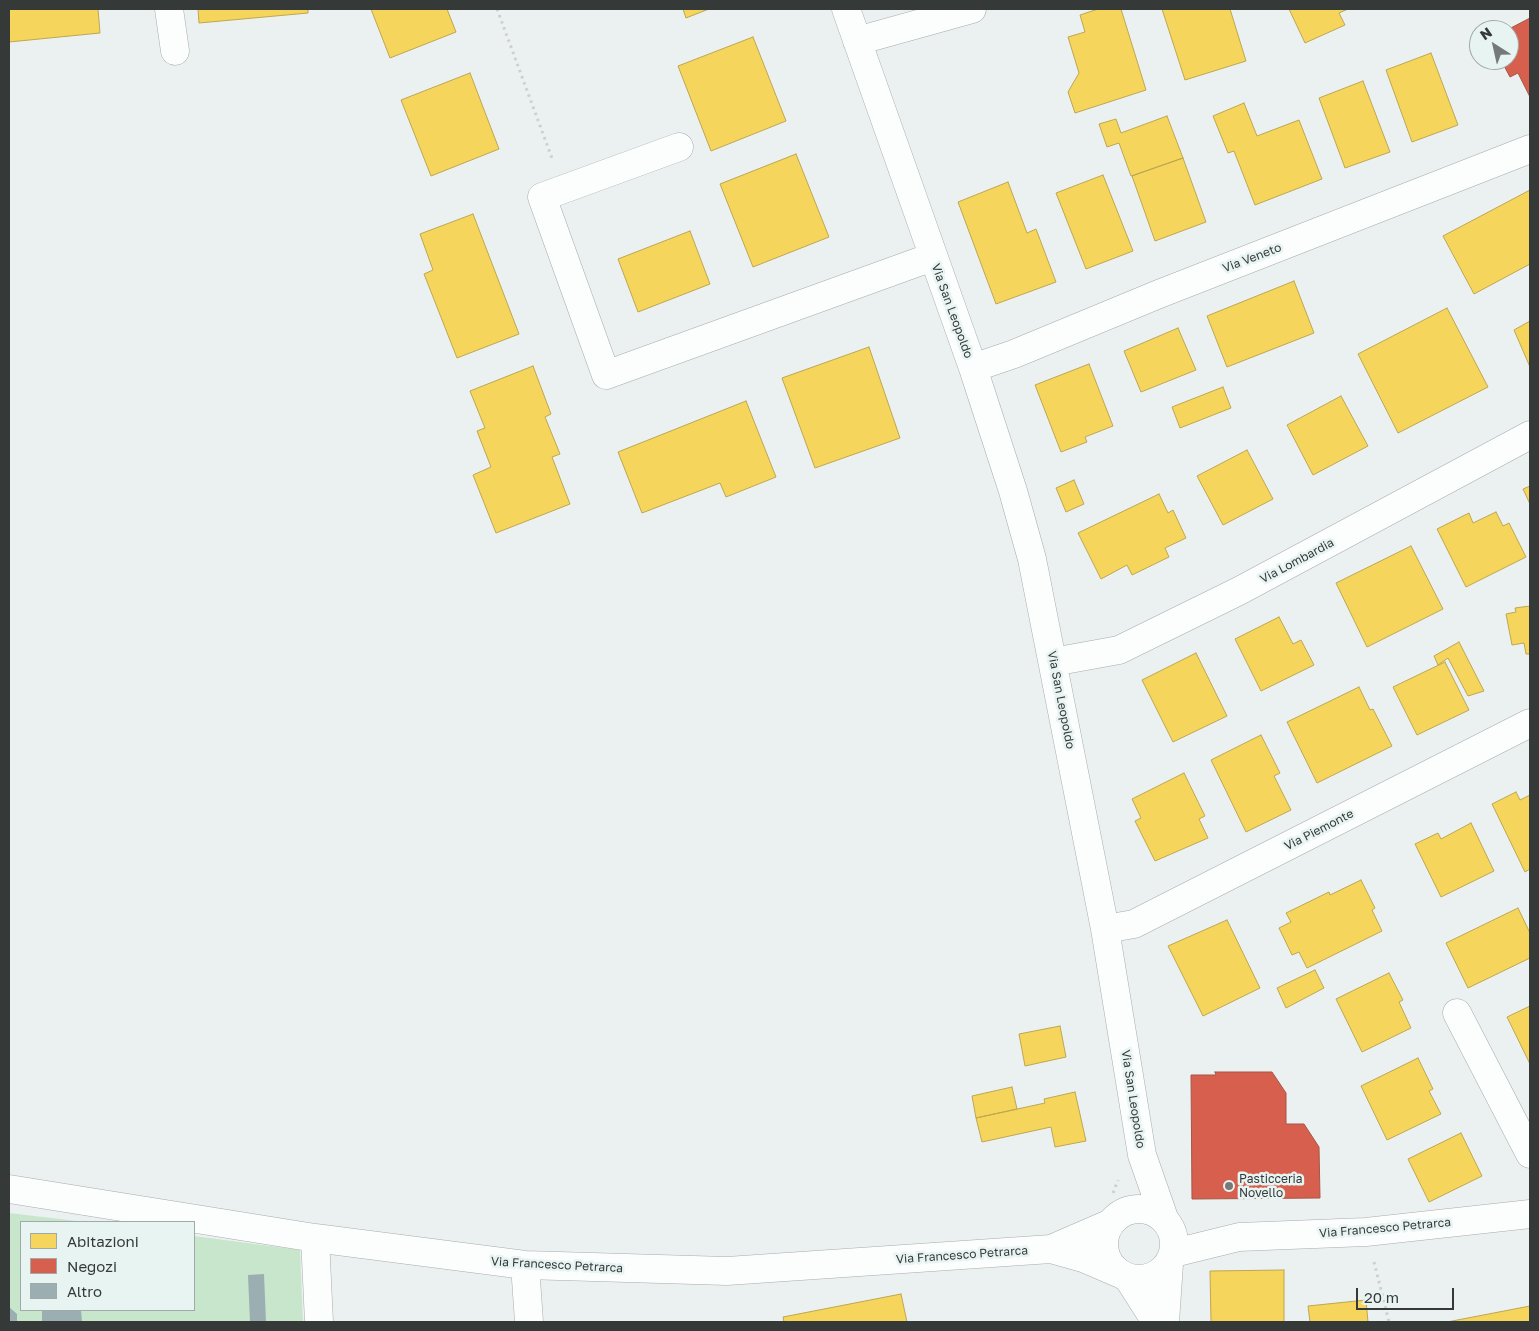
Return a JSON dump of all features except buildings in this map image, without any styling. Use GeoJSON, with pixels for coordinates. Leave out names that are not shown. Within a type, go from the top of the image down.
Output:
{"type":"FeatureCollection","features":[{"type":"Feature","properties":{"kind":"street"},"geometry":{"type":"LineString","coordinates":[[170,9],[175,51]]}},
{"type":"Feature","properties":{"kind":"street","name":"Via San Leopoldo"},"geometry":{"type":"LineString","coordinates":[[846,9],[932,257],[973,368],[1030,550],[1105,929],[1142,1156],[1167,1222]]}},
{"type":"Feature","properties":{"kind":"street"},"geometry":{"type":"LineString","coordinates":[[857,41],[951,12],[972,9]]}},
{"type":"Feature","properties":{"kind":"street","name":"Via San Leopoldo"},"geometry":{"type":"LineString","coordinates":[[679,147],[542,197],[606,375],[932,257]]}},
{"type":"Feature","properties":{"kind":"street","name":"Via Veneto"},"geometry":{"type":"LineString","coordinates":[[973,368],[1014,354],[1159,294],[1530,149]]}},
{"type":"Feature","properties":{"kind":"street","name":"Via Lombardia"},"geometry":{"type":"LineString","coordinates":[[1053,662],[1119,650],[1239,591],[1530,435]]}},
{"type":"Feature","properties":{"kind":"street","name":"Via Piemonte"},"geometry":{"type":"LineString","coordinates":[[1105,929],[1134,924],[1530,722]]}},
{"type":"Feature","properties":{"kind":"street"},"geometry":{"type":"LineString","coordinates":[[1457,1013],[1530,1154]]}},
{"type":"Feature","properties":{"kind":"street","name":"Via San Leopoldo"},"geometry":{"type":"LineString","coordinates":[[1115,1219],[1133,1185],[1142,1156]]}},
{"type":"Feature","properties":{"kind":"street","name":"Via Francesco Petrarca"},"geometry":{"type":"LineString","coordinates":[[9,1190],[315,1238],[525,1266],[727,1271],[1050,1249],[1083,1258],[1123,1276]]}},
{"type":"Feature","properties":{"kind":"street"},"geometry":{"type":"LineString","coordinates":[[1156,1322],[1143,1298],[1110,1265],[1105,1255],[1106,1232],[1115,1219],[1129,1210],[1140,1209],[1157,1213],[1167,1222],[1175,1242],[1165,1322]]}},
{"type":"Feature","properties":{"kind":"street","name":"Via Francesco Petrarca"},"geometry":{"type":"LineString","coordinates":[[1167,1222],[1239,1237],[1366,1232],[1530,1214]]}},
{"type":"Feature","properties":{"kind":"street","name":"Via Francesco Petrarca"},"geometry":{"type":"LineString","coordinates":[[1050,1249],[1115,1219]]}},
{"type":"Feature","properties":{"kind":"street","name":"Via Francesco Petrarca"},"geometry":{"type":"LineString","coordinates":[[1172,1258],[1239,1237]]}},
{"type":"Feature","properties":{"kind":"street"},"geometry":{"type":"LineString","coordinates":[[315,1238],[319,1322]]}},
{"type":"Feature","properties":{"kind":"street"},"geometry":{"type":"LineString","coordinates":[[1123,1276],[1151,1278],[1172,1258]]}},
{"type":"Feature","properties":{"kind":"street"},"geometry":{"type":"LineString","coordinates":[[525,1266],[529,1322]]}},
{"type":"Feature","properties":{"kind":"path"},"geometry":{"type":"LineString","coordinates":[[497,9],[563,189]]}},
{"type":"Feature","properties":{"kind":"path"},"geometry":{"type":"LineString","coordinates":[[1366,1232],[1390,1322]]}},
{"type":"Feature","properties":{"kind":"green space"},"geometry":{"type":"Polygon","coordinates":[[[9,1213],[77,1221],[20,1221],[20,1311],[195,1311],[195,1236],[300,1250],[303,1322],[9,1322],[9,1213]]]}},
{"type":"Feature","properties":{"kind":"place","name":"Pasticceria Novello"},"geometry":{"type":"Point","coordinates":[1229,1186]}}]}
